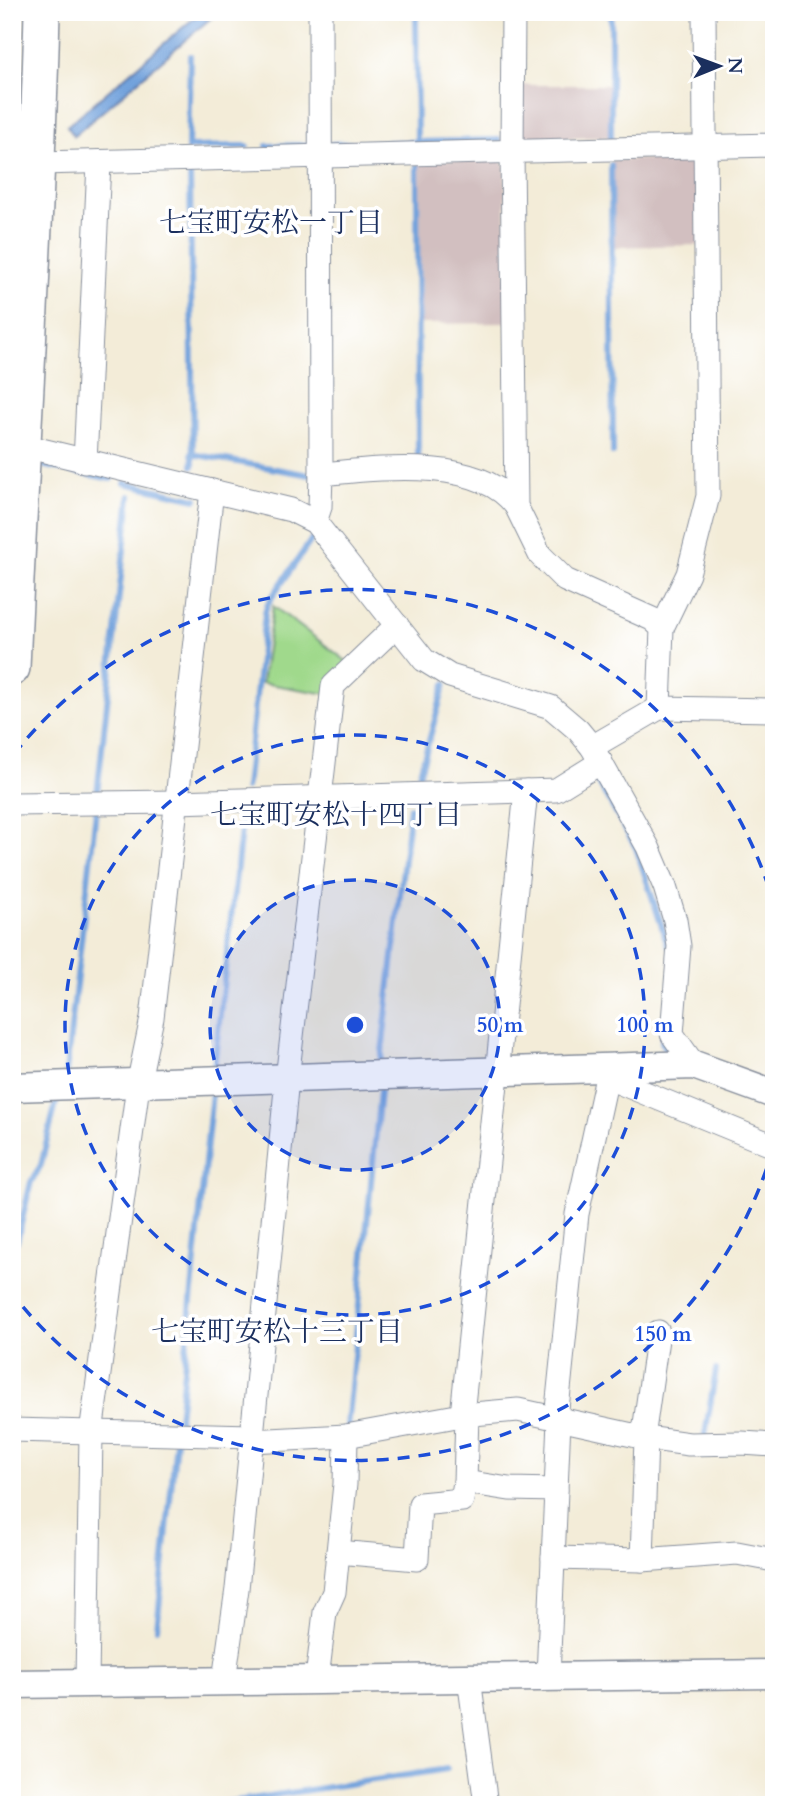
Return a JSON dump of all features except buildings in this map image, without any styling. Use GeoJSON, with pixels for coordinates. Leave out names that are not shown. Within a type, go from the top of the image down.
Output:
{"type":"FeatureCollection","features":[{"type":"Feature","properties":{"kind":"main road"},"geometry":{"type":"LineString","coordinates":[[12,668],[18,445],[39,163],[42,12]]}},
{"type":"Feature","properties":{"kind":"street"},"geometry":{"type":"LineString","coordinates":[[315,523],[320,507],[321,474],[320,12]]}},
{"type":"Feature","properties":{"kind":"street"},"geometry":{"type":"LineString","coordinates":[[513,12],[516,506]]}},
{"type":"Feature","properties":{"kind":"street"},"geometry":{"type":"LineString","coordinates":[[659,708],[662,628],[688,574],[708,496],[704,12]]}},
{"type":"Feature","properties":{"kind":"street"},"geometry":{"type":"LineString","coordinates":[[39,163],[774,145]]}},
{"type":"Feature","properties":{"kind":"street"},"geometry":{"type":"LineString","coordinates":[[85,462],[99,163]]}},
{"type":"Feature","properties":{"kind":"street"},"geometry":{"type":"LineString","coordinates":[[18,445],[211,499],[291,510],[315,523],[393,630],[424,660],[450,676],[551,706],[578,730],[596,755],[648,847],[665,887],[675,920],[678,946],[672,1034],[685,1065]]}},
{"type":"Feature","properties":{"kind":"street"},"geometry":{"type":"LineString","coordinates":[[321,474],[394,467],[435,470],[498,488],[508,495],[516,506],[540,555],[549,567],[565,580],[652,619],[662,628]]}},
{"type":"Feature","properties":{"kind":"street"},"geometry":{"type":"LineString","coordinates":[[87,1682],[91,1433],[138,1085],[152,1018],[211,499]]}},
{"type":"Feature","properties":{"kind":"street"},"geometry":{"type":"LineString","coordinates":[[224,1680],[237,1589],[287,1079],[333,686],[393,630]]}},
{"type":"Feature","properties":{"kind":"street"},"geometry":{"type":"LineString","coordinates":[[12,804],[177,802],[556,790],[596,755],[659,708],[774,710]]}},
{"type":"Feature","properties":{"kind":"street"},"geometry":{"type":"LineString","coordinates":[[338,1552],[416,1559],[421,1504],[462,1500],[465,1482],[465,1415],[496,1070],[526,791]]}},
{"type":"Feature","properties":{"kind":"street"},"geometry":{"type":"LineString","coordinates":[[12,1087],[138,1085],[496,1070],[608,1072],[685,1065],[774,1094]]}},
{"type":"Feature","properties":{"kind":"street"},"geometry":{"type":"LineString","coordinates":[[608,1072],[774,1146]]}},
{"type":"Feature","properties":{"kind":"street"},"geometry":{"type":"LineString","coordinates":[[548,1677],[558,1419],[577,1214],[608,1072]]}},
{"type":"Feature","properties":{"kind":"street"},"geometry":{"type":"LineString","coordinates":[[642,1560],[644,1438],[658,1332]]}},
{"type":"Feature","properties":{"kind":"street"},"geometry":{"type":"LineString","coordinates":[[12,1430],[252,1438],[346,1436],[465,1415],[518,1410],[644,1438],[689,1444],[774,1445]]}},
{"type":"Feature","properties":{"kind":"street"},"geometry":{"type":"LineString","coordinates":[[317,1679],[325,1612],[334,1592],[345,1484],[346,1436]]}},
{"type":"Feature","properties":{"kind":"street"},"geometry":{"type":"LineString","coordinates":[[465,1482],[509,1489],[556,1490]]}},
{"type":"Feature","properties":{"kind":"street"},"geometry":{"type":"LineString","coordinates":[[553,1558],[642,1560],[737,1553],[774,1560]]}},
{"type":"Feature","properties":{"kind":"street"},"geometry":{"type":"LineString","coordinates":[[12,1684],[774,1674]]}},
{"type":"Feature","properties":{"kind":"street"},"geometry":{"type":"LineString","coordinates":[[469,1678],[486,1805]]}},
{"type":"Feature","properties":{"kind":"shaded area"},"geometry":{"type":"Polygon","coordinates":[[[520,85],[608,85],[608,137],[521,139],[520,85]]]}},
{"type":"Feature","properties":{"kind":"shaded area"},"geometry":{"type":"Polygon","coordinates":[[[696,158],[700,245],[613,247],[612,160],[696,158]]]}},
{"type":"Feature","properties":{"kind":"shaded area"},"geometry":{"type":"Polygon","coordinates":[[[499,159],[505,167],[507,323],[421,324],[419,161],[499,159]]]}},
{"type":"Feature","properties":{"kind":"green space"},"geometry":{"type":"Polygon","coordinates":[[[273,606],[349,663],[327,694],[262,683],[273,606]]]}},
{"type":"Feature","properties":{"kind":"water"},"geometry":{"type":"Polygon","coordinates":[[[201,12],[218,12],[74,136],[67,126],[201,12]]]}},
{"type":"Feature","properties":{"kind":"waterway"},"geometry":{"type":"LineString","coordinates":[[416,12],[417,142]]}},
{"type":"Feature","properties":{"kind":"waterway"},"geometry":{"type":"LineString","coordinates":[[611,12],[611,138]]}},
{"type":"Feature","properties":{"kind":"waterway"},"geometry":{"type":"LineString","coordinates":[[188,149],[190,56]]}},
{"type":"Feature","properties":{"kind":"waterway"},"geometry":{"type":"LineString","coordinates":[[332,144],[499,140]]}},
{"type":"Feature","properties":{"kind":"waterway"},"geometry":{"type":"LineString","coordinates":[[267,146],[309,145]]}},
{"type":"Feature","properties":{"kind":"waterway"},"geometry":{"type":"LineString","coordinates":[[188,147],[247,146]]}},
{"type":"Feature","properties":{"kind":"waterway"},"geometry":{"type":"LineString","coordinates":[[611,165],[613,453]]}},
{"type":"Feature","properties":{"kind":"waterway"},"geometry":{"type":"LineString","coordinates":[[417,166],[418,458]]}},
{"type":"Feature","properties":{"kind":"waterway"},"geometry":{"type":"LineString","coordinates":[[190,169],[193,466]]}},
{"type":"Feature","properties":{"kind":"waterway"},"geometry":{"type":"LineString","coordinates":[[192,454],[310,475]]}},
{"type":"Feature","properties":{"kind":"waterway"},"geometry":{"type":"LineString","coordinates":[[41,465],[111,479]]}},
{"type":"Feature","properties":{"kind":"waterway"},"geometry":{"type":"LineString","coordinates":[[125,483],[196,499]]}},
{"type":"Feature","properties":{"kind":"waterway"},"geometry":{"type":"LineString","coordinates":[[97,794],[130,496]]}},
{"type":"Feature","properties":{"kind":"waterway"},"geometry":{"type":"LineString","coordinates":[[246,788],[265,613],[268,603],[314,536]]}},
{"type":"Feature","properties":{"kind":"waterway"},"geometry":{"type":"LineString","coordinates":[[417,783],[445,684]]}},
{"type":"Feature","properties":{"kind":"waterway"},"geometry":{"type":"LineString","coordinates":[[594,775],[636,848],[668,945]]}},
{"type":"Feature","properties":{"kind":"waterway"},"geometry":{"type":"LineString","coordinates":[[381,1061],[410,807]]}},
{"type":"Feature","properties":{"kind":"waterway"},"geometry":{"type":"LineString","coordinates":[[66,1072],[96,811]]}},
{"type":"Feature","properties":{"kind":"waterway"},"geometry":{"type":"LineString","coordinates":[[214,1067],[243,813]]}},
{"type":"Feature","properties":{"kind":"waterway"},"geometry":{"type":"LineString","coordinates":[[663,1033],[662,1043],[672,1057]]}},
{"type":"Feature","properties":{"kind":"waterway"},"geometry":{"type":"LineString","coordinates":[[349,1427],[380,1091]]}},
{"type":"Feature","properties":{"kind":"waterway"},"geometry":{"type":"LineString","coordinates":[[178,1429],[212,1093]]}},
{"type":"Feature","properties":{"kind":"waterway"},"geometry":{"type":"LineString","coordinates":[[17,1241],[31,1182],[41,1165],[57,1099]]}},
{"type":"Feature","properties":{"kind":"waterway"},"geometry":{"type":"LineString","coordinates":[[705,1435],[716,1370]]}},
{"type":"Feature","properties":{"kind":"waterway"},"geometry":{"type":"LineString","coordinates":[[157,1628],[176,1441]]}},
{"type":"Feature","properties":{"kind":"waterway"},"geometry":{"type":"LineString","coordinates":[[210,1805],[447,1769]]}},
{"type":"Feature","properties":{"kind":"district","name":"七宝町安松一丁目"},"geometry":{"type":"Point","coordinates":[271,223]}},
{"type":"Feature","properties":{"kind":"district","name":"七宝町安松十四丁目"},"geometry":{"type":"Point","coordinates":[336,815]}},
{"type":"Feature","properties":{"kind":"district","name":"七宝町安松十三丁目"},"geometry":{"type":"Point","coordinates":[277,1332]}}]}
